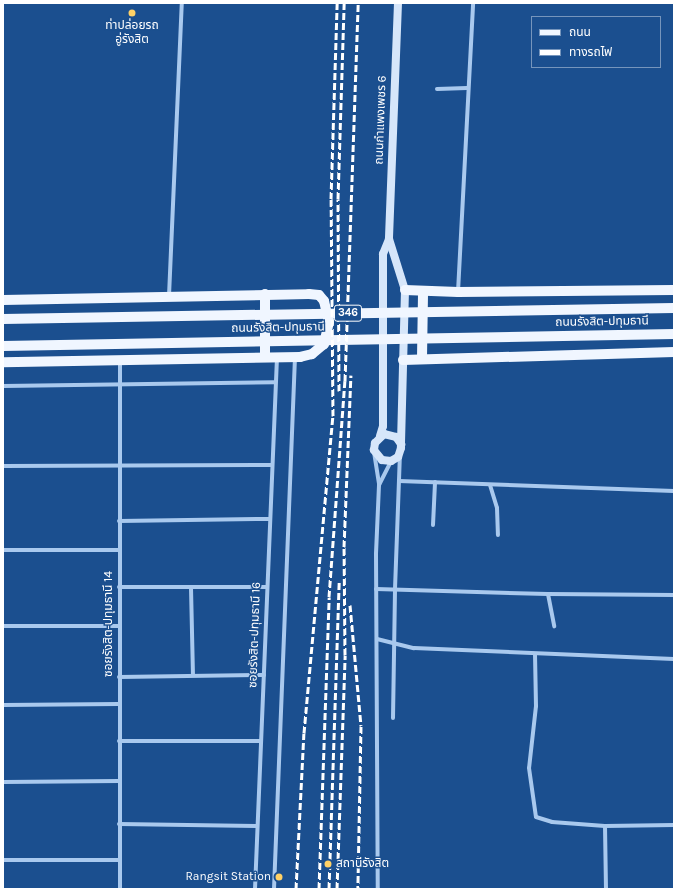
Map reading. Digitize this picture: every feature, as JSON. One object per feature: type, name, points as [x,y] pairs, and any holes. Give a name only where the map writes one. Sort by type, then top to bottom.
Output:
[{"type":"main road","name":"ถนนกำแพงเพชร 6","points":[[398,3],[389,239],[405,290],[401,444]]},
{"type":"main road","name":"ถนนกำแพงเพชร 6","points":[[380,436],[384,426],[383,254],[389,239]]},
{"type":"main road","points":[[405,290],[423,292],[458,292],[674,290]]},
{"type":"main road","points":[[422,358],[423,292]]},
{"type":"main road","points":[[264,356],[265,294]]},
{"type":"main road","points":[[3,300],[309,294],[318,295],[324,301],[329,322],[324,344],[312,354],[295,356],[3,362]]},
{"type":"main road","name":"ถนนรังสิต-ปทุมธานี","points":[[3,319],[674,308]]},
{"type":"main road","name":"ถนนรังสิต-ปทุมธานี","points":[[3,346],[674,334]]},
{"type":"main road","points":[[403,360],[422,358],[674,352]]},
{"type":"main road","points":[[392,435],[401,444],[401,453],[391,461],[382,460],[374,450],[375,442],[380,436],[392,435]]},
{"type":"street","points":[[170,296],[182,3]]},
{"type":"street","points":[[458,292],[467,88],[473,3]]},
{"type":"street","points":[[437,88],[467,88]]},
{"type":"street","name":"ซอยรังสิต-ปทุมธานี 16","points":[[255,889],[271,464],[277,356]]},
{"type":"street","points":[[274,889],[295,356]]},
{"type":"street","name":"ซอยรังสิต-ปทุมธานี 14","points":[[120,359],[120,550],[118,626],[120,889]]},
{"type":"street","points":[[3,386],[275,382]]},
{"type":"street","points":[[374,450],[379,485],[376,588],[378,889]]},
{"type":"street","points":[[393,718],[395,589],[401,453]]},
{"type":"street","points":[[379,485],[391,461]]},
{"type":"street","points":[[3,466],[271,464]]},
{"type":"street","points":[[399,481],[674,491]]},
{"type":"street","points":[[433,525],[435,482]]},
{"type":"street","points":[[490,485],[497,508],[498,535]]},
{"type":"street","points":[[119,521],[269,519]]},
{"type":"street","points":[[3,550],[120,550]]},
{"type":"street","points":[[119,587],[266,587]]},
{"type":"street","points":[[191,588],[193,675]]},
{"type":"street","points":[[376,588],[548,594],[674,595]]},
{"type":"street","points":[[548,594],[554,626]]},
{"type":"street","points":[[3,626],[118,626]]},
{"type":"street","points":[[377,639],[414,648],[674,659]]},
{"type":"street","points":[[535,654],[536,706],[529,768],[536,818],[552,822],[605,826],[674,825]]},
{"type":"street","points":[[119,677],[193,675],[264,676]]},
{"type":"street","points":[[3,705],[119,704]]},
{"type":"street","points":[[120,741],[261,741]]},
{"type":"street","points":[[3,782],[119,781]]},
{"type":"street","points":[[119,824],[257,826]]},
{"type":"street","points":[[605,826],[606,889]]},
{"type":"street","points":[[3,860],[119,860]]},
{"type":"railway","points":[[296,889],[304,733],[333,416],[331,199],[337,3]]},
{"type":"railway","points":[[339,391],[338,199],[344,3]]},
{"type":"railway","points":[[319,889],[329,597],[345,381],[358,3]]},
{"type":"railway","points":[[337,889],[345,655],[344,547],[351,375]]},
{"type":"railway","points":[[329,889],[339,581]]},
{"type":"railway","points":[[350,605],[361,726],[358,889]]},
{"type":"place","name":"ท่าปล่อยรถ อู่รังสิต","points":[[132,13]]},
{"type":"place","name":"สถานีรังสิต","points":[[328,864]]},
{"type":"place","name":"Rangsit Station","points":[[279,877]]}]
